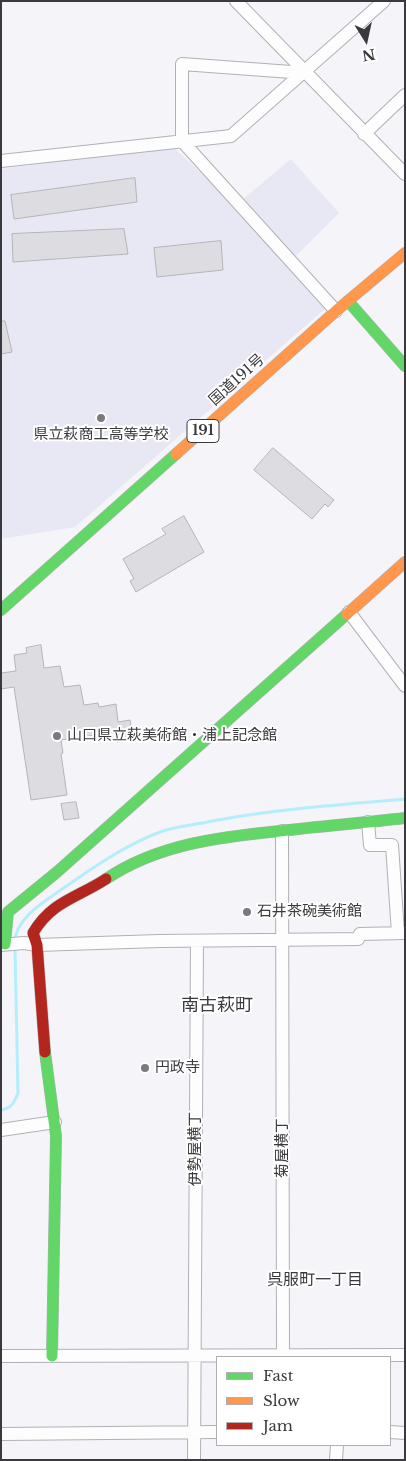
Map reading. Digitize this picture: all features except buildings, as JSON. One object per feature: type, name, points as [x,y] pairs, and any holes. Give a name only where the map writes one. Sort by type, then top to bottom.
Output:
[{"type":"main road","name":"国道191号","points":[[1,610],[348,301],[405,253]]},
{"type":"main road","points":[[348,301],[405,366]]},
{"type":"main road","points":[[10,944],[8,912],[57,872],[405,562]]},
{"type":"main road","points":[[52,1356],[56,1136],[45,1050],[37,946],[33,933],[40,920],[52,908],[131,864],[183,845],[282,830],[405,818]]},
{"type":"street","points":[[236,1],[304,73],[405,174]]},
{"type":"street","points":[[1,161],[231,136],[384,1]]},
{"type":"street","points":[[304,73],[182,64],[182,141],[336,312]]},
{"type":"street","points":[[364,134],[405,95]]},
{"type":"street","points":[[349,612],[405,686]]},
{"type":"street","points":[[10,944],[37,946],[358,939],[360,934],[401,933],[392,845],[370,845],[368,822]]},
{"type":"street","name":"菊屋横丁","points":[[282,830],[284,1355]]},
{"type":"street","name":"伊勢屋横丁","points":[[194,1460],[197,942]]},
{"type":"street","points":[[1,1130],[54,1122]]},
{"type":"street","points":[[1,1356],[405,1355]]},
{"type":"street","points":[[1,1434],[216,1432]]},
{"type":"street","points":[[391,1432],[405,1432]]},
{"type":"street","points":[[336,1446],[336,1460]]},
{"type":"shaded area","name":"県立萩商工高等学校","points":[[173,147],[236,205],[291,159],[339,213],[288,264],[326,308],[75,527],[1,539],[1,169]]},
{"type":"waterway","points":[[15,942],[19,926],[24,919],[45,901],[108,859],[133,844],[160,832],[260,813],[405,799]]},
{"type":"waterway","points":[[1,1110],[8,1108],[18,1093],[15,948]]},
{"type":"traffic: fast","points":[[348,301],[405,366]]},
{"type":"traffic: fast","points":[[1,610],[176,454]]},
{"type":"traffic: fast","points":[[5,944],[8,912],[57,872],[347,614]]},
{"type":"traffic: fast","points":[[106,879],[126,867],[147,858],[190,844],[257,833],[405,818]]},
{"type":"traffic: fast","points":[[45,1052],[56,1136],[52,1356]]},
{"type":"traffic: slow","points":[[176,454],[336,311],[405,253]]},
{"type":"traffic: slow","points":[[347,614],[405,562]]},
{"type":"traffic: jam","points":[[45,1052],[37,945],[33,933],[40,922],[57,907],[106,879]]},
{"type":"place","name":"県立萩商工高等学校","points":[[101,418]]},
{"type":"place","name":"山口県立萩美術館・浦上記念館","points":[[57,736]]},
{"type":"place","name":"石井茶碗美術館","points":[[247,912]]},
{"type":"place","name":"円政寺","points":[[145,1068]]},
{"type":"district","name":"南古萩町","points":[[217,1006]]},
{"type":"district","name":"呉服町一丁目","points":[[315,1280]]}]
